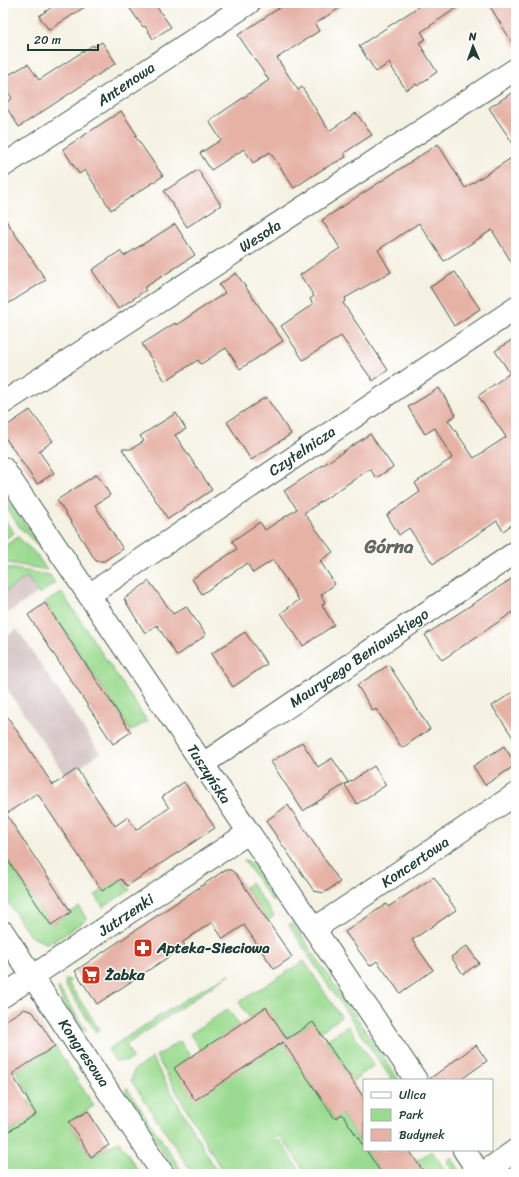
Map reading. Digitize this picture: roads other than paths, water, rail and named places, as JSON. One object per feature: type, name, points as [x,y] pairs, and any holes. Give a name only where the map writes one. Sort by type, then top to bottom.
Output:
[{"type":"street","name":"Antenowa","points":[[3,166],[249,3]]},
{"type":"street","name":"Wesoła","points":[[3,403],[516,69]]},
{"type":"street","name":"Czytelnicza","points":[[89,595],[516,308]]},
{"type":"street","name":"Tuszyńska","points":[[3,468],[415,1079]]},
{"type":"street","name":"Maurycego Beniowskiego","points":[[203,764],[516,552]]},
{"type":"street","name":"Koncertowa","points":[[314,928],[516,794]]},
{"type":"street","name":"Jutrzenki","points":[[3,996],[248,833]]},
{"type":"street","name":"Kongresowa","points":[[3,932],[163,1174]]},
{"type":"street","points":[[465,1151],[481,1174],[516,1150]]},
{"type":"place","name":"Apteka-Sieciowa","points":[[143,948]]},
{"type":"place","name":"Żabka","points":[[91,975]]},
{"type":"district","name":"Górna","points":[[389,546]]}]
